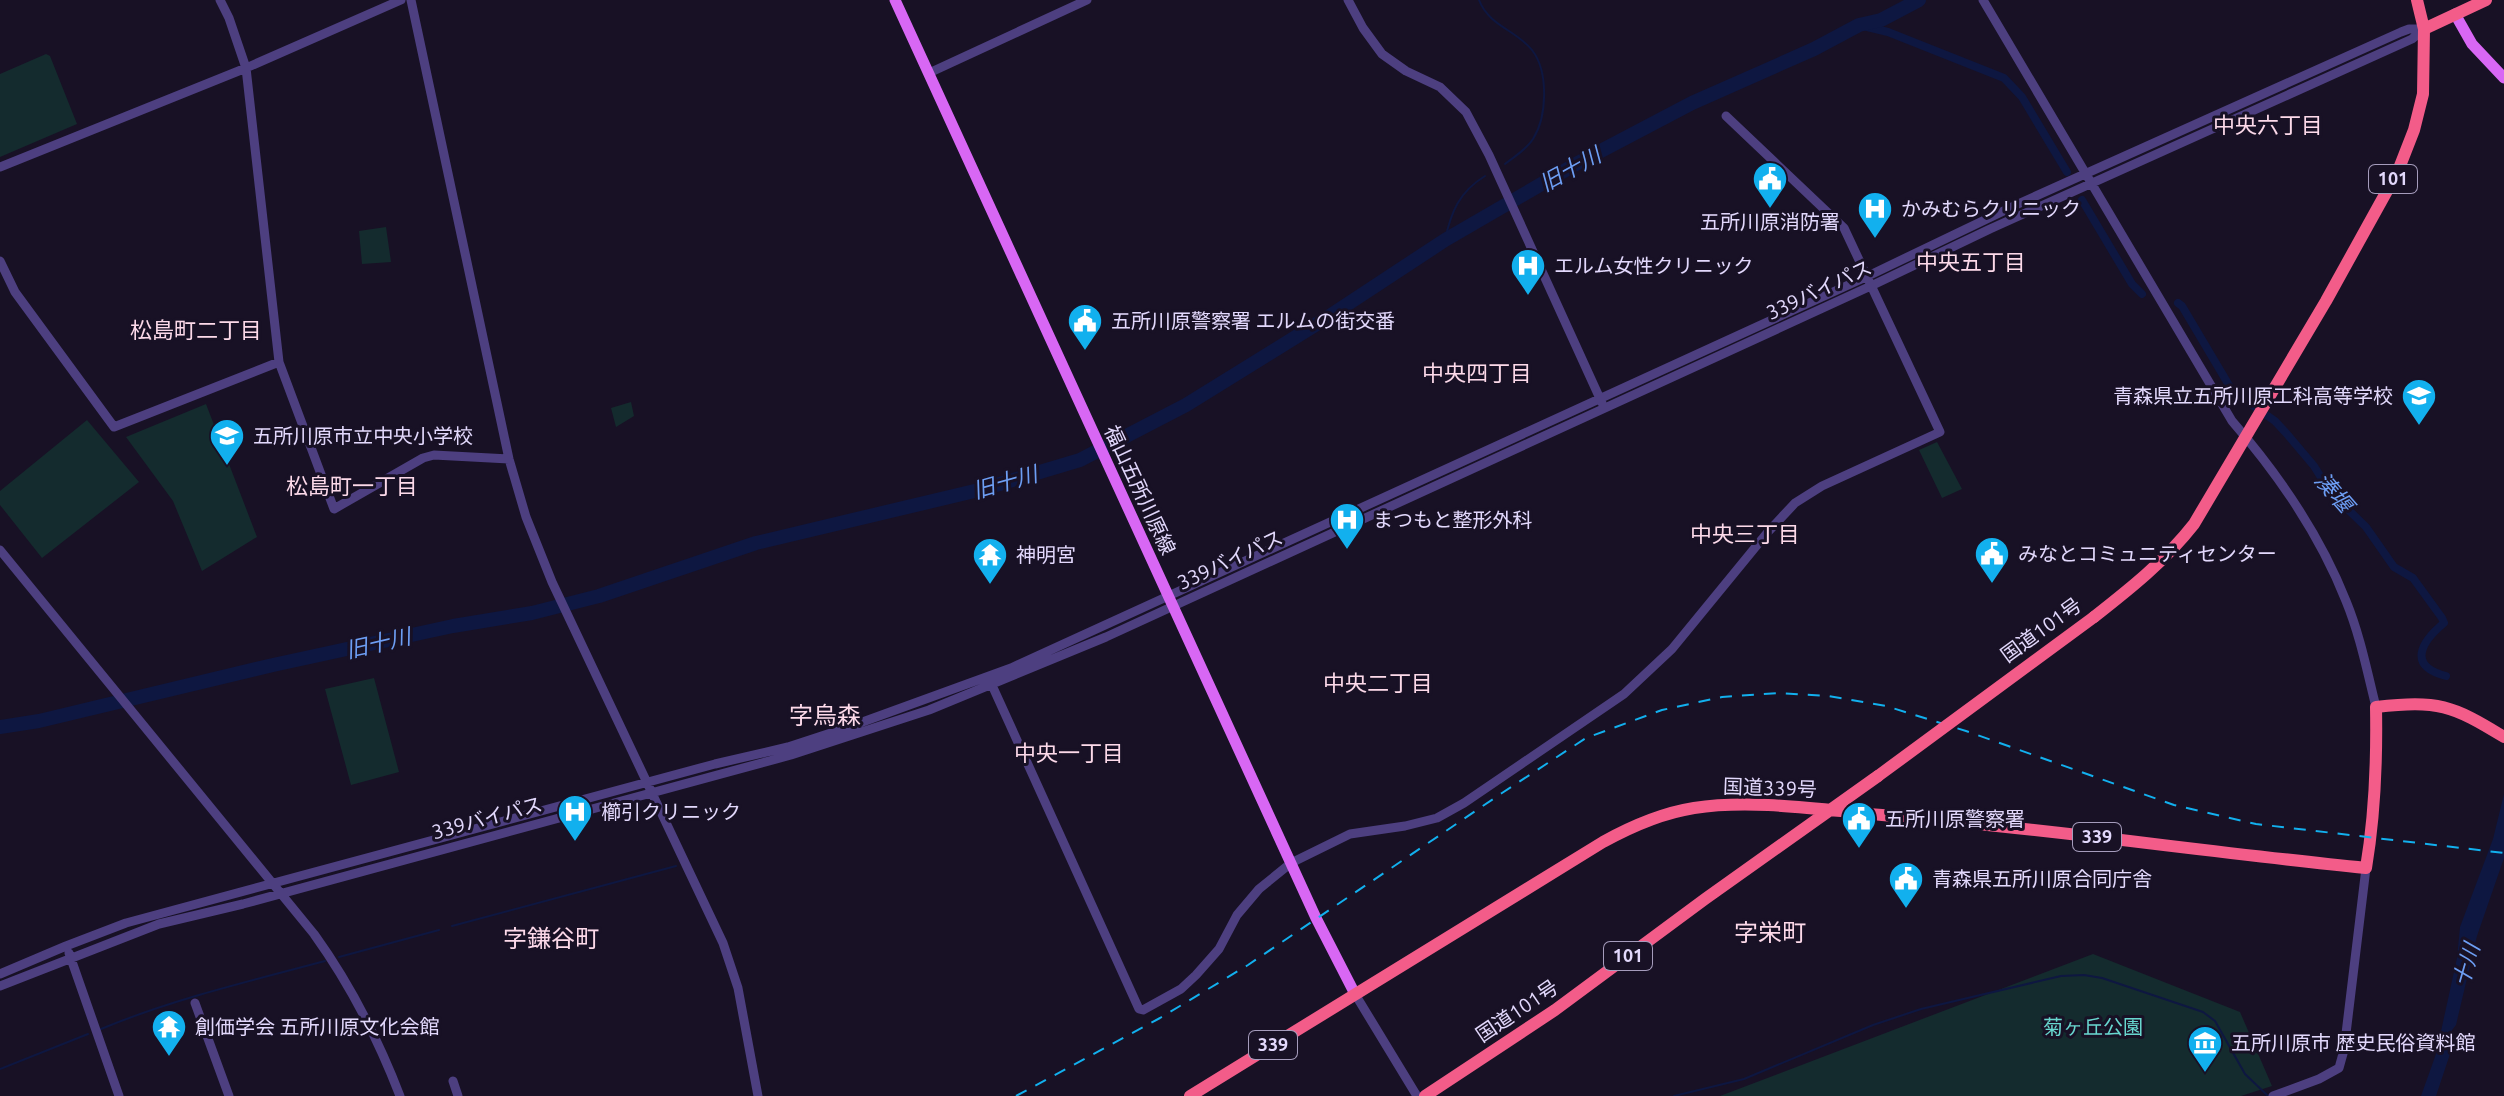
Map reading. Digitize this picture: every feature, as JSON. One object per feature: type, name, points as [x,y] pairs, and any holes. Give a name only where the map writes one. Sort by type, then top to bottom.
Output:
[{"type":"highway","name":"国道101号","points":[[1425,1096],[1555,1010],[1878,776],[2144,579],[2175,548],[2213,496],[2398,171],[2414,130],[2423,94],[2424,29],[2417,0]]},
{"type":"highway","points":[[2424,29],[2486,0]]},
{"type":"highway","points":[[2366,868],[2377,766],[2376,707],[2429,703],[2446,706],[2504,737]]},
{"type":"highway","name":"国道339号","points":[[1190,1096],[1603,842],[1651,819],[1692,808],[1828,810],[1931,819],[2366,868]]},
{"type":"main road","name":"福山五所川原線","points":[[895,0],[1291,863],[1355,994]]},
{"type":"main road","points":[[2455,14],[2472,44],[2504,78]]},
{"type":"street","points":[[220,0],[246,68],[279,362],[334,509],[423,458],[434,455],[509,459]]},
{"type":"street","points":[[0,167],[246,68],[401,0]]},
{"type":"street","points":[[411,0],[509,459],[526,517],[553,584],[723,943],[738,988],[758,1096]]},
{"type":"street","points":[[929,73],[1087,0]]},
{"type":"street","points":[[1348,0],[1382,54],[1406,71],[1440,87],[1466,112],[1489,155],[1604,408]]},
{"type":"street","points":[[1983,0],[2232,421],[2261,455],[2329,563],[2360,642],[2376,707]]},
{"type":"street","points":[[1171,601],[1599,398],[1870,280],[2086,174],[2401,32],[2424,29]]},
{"type":"street","name":"339バイパス","points":[[0,986],[159,924],[281,893],[650,788],[846,738],[990,681],[1034,658],[1171,601],[1604,408],[1870,280],[2092,184],[2412,39],[2424,29]]},
{"type":"street","points":[[990,681],[1139,1009],[1143,1010],[1181,989],[1196,975],[1219,949],[1237,915],[1259,889],[1291,863],[1350,834],[1437,818],[1464,803],[1624,694],[1672,649],[1795,503],[1822,486],[1940,432],[1844,228],[1726,116]]},
{"type":"street","points":[[0,261],[15,292],[114,427],[279,362]]},
{"type":"street","points":[[0,550],[329,954],[371,1029],[400,1096]]},
{"type":"street","points":[[0,974],[126,923],[650,788]]},
{"type":"street","points":[[2276,1095],[2339,1068],[2344,1050],[2366,868]]},
{"type":"street","points":[[66,946],[119,1096]]},
{"type":"street","points":[[1355,994],[1417,1096]]},
{"type":"street","points":[[195,1003],[229,1096]]},
{"type":"street","points":[[453,1081],[458,1096]]},
{"type":"green space","points":[[46,54],[50,56],[77,124],[0,157],[0,74]]},
{"type":"green space","points":[[386,227],[391,262],[362,264],[359,231]]},
{"type":"green space","points":[[631,402],[634,416],[616,427],[611,408]]},
{"type":"green space","points":[[206,404],[257,537],[202,571],[173,501],[126,437]]},
{"type":"green space","points":[[87,420],[139,482],[42,558],[0,505],[0,491]]},
{"type":"green space","points":[[1937,442],[1962,489],[1942,498],[1919,450]]},
{"type":"green space","points":[[374,678],[399,772],[351,785],[325,689]]},
{"type":"green space","name":"菊ヶ丘公園","points":[[2093,954],[2240,1012],[2272,1086],[2241,1096],[1720,1096]]},
{"type":"water","name":"十川","points":[[2504,794],[2504,858],[2477,936],[2456,1025],[2452,1030],[2454,1042],[2436,1096],[2421,1096],[2436,1054],[2457,958],[2460,927],[2493,839]]},
{"type":"waterway","points":[[1479,0],[1489,16],[1532,50],[1543,82],[1543,107],[1538,130],[1527,146],[1505,164]]},
{"type":"waterway","name":"旧十川","points":[[0,727],[39,721],[453,626],[532,613],[599,596],[756,543],[983,489],[1080,460],[1186,405],[1445,240],[1576,164],[1692,103],[1814,49],[1859,25],[1881,20],[1919,0]]},
{"type":"waterway","name":"湊堰","points":[[1859,25],[1888,32],[2004,78],[2022,97],[2067,172]]},
{"type":"waterway","points":[[1445,240],[1450,220],[1462,196],[1485,176]]},
{"type":"waterway","name":"湊堰","points":[[2082,200],[2132,284],[2142,294]]},
{"type":"waterway","name":"湊堰","points":[[2178,303],[2233,392],[2275,421],[2314,466],[2330,492],[2366,527],[2394,567],[2413,578],[2442,618],[2444,623],[2424,645],[2422,660],[2434,672],[2446,676]]},
{"type":"waterway","points":[[452,926],[676,866]]},
{"type":"waterway","points":[[339,957],[439,930]]},
{"type":"waterway","points":[[101,1029],[184,1000],[325,961]]},
{"type":"waterway","points":[[1674,1096],[1744,1079],[1873,1025],[1921,1009],[2061,976],[2084,975],[2102,978],[2203,1012],[2215,1021],[2245,1074],[2268,1096]]},
{"type":"waterway","points":[[0,1069],[88,1034]]},
{"type":"railway","points":[[1016,1096],[1160,1018],[1248,965],[1586,738],[1662,710],[1722,697],[1778,693],[1828,696],[1886,706],[2174,805],[2256,824],[2504,853]]},
{"type":"place","name":"五所川原消防署","points":[[1770,210]]},
{"type":"place","name":"かみむらクリニック","points":[[1875,240]]},
{"type":"place","name":"エルム女性クリニック","points":[[1528,297]]},
{"type":"place","name":"五所川原警察署 エルムの街交番","points":[[1085,352]]},
{"type":"place","name":"青森県立五所川原工科高等学校","points":[[2419,427]]},
{"type":"place","name":"五所川原市立中央小学校","points":[[227,467]]},
{"type":"place","name":"まつもと整形外科","points":[[1347,551]]},
{"type":"place","name":"みなとコミュニティセンター","points":[[1992,585]]},
{"type":"place","name":"神明宮","points":[[990,586]]},
{"type":"place","name":"櫛引クリニック","points":[[575,843]]},
{"type":"place","name":"五所川原警察署","points":[[1859,850]]},
{"type":"place","name":"青森県五所川原合同庁舎","points":[[1906,910]]},
{"type":"place","name":"創価学会 五所川原文化会館","points":[[169,1058]]},
{"type":"place","name":"五所川原市 歴史民俗資料館","points":[[2205,1074]]},
{"type":"district","name":"中央六丁目","points":[[2268,125]]},
{"type":"district","name":"中央五丁目","points":[[1971,262]]},
{"type":"district","name":"松島町二丁目","points":[[196,330]]},
{"type":"district","name":"中央四丁目","points":[[1477,373]]},
{"type":"district","name":"松島町一丁目","points":[[352,486]]},
{"type":"district","name":"中央三丁目","points":[[1745,534]]},
{"type":"district","name":"中央二丁目","points":[[1378,683]]},
{"type":"district","name":"字烏森","points":[[825,716]]},
{"type":"district","name":"中央一丁目","points":[[1069,753]]},
{"type":"district","name":"字栄町","points":[[1770,933]]},
{"type":"district","name":"字鎌谷町","points":[[551,939]]}]
